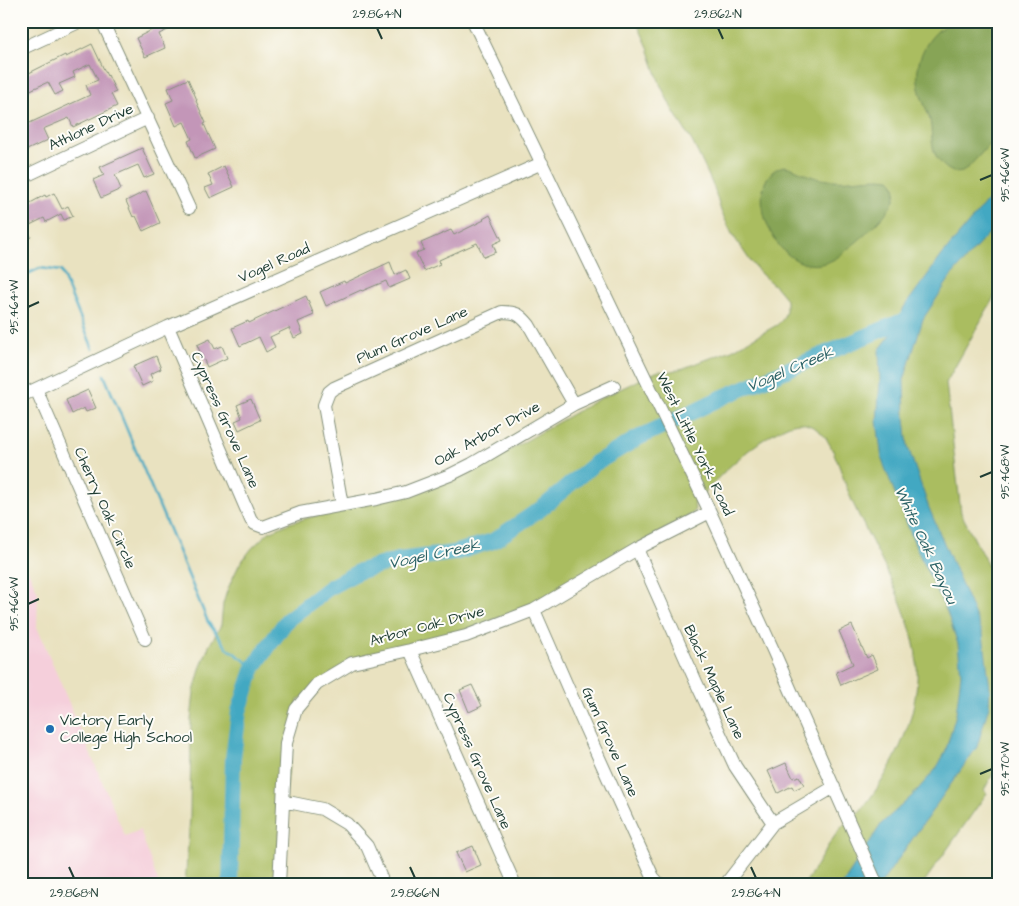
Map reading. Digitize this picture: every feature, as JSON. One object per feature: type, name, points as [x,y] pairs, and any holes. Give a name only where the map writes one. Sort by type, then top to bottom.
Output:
[{"type":"street","points":[[21,48],[81,21]]},
{"type":"street","points":[[102,21],[189,208]]},
{"type":"street","name":"West Little York Road","points":[[474,21],[710,512],[877,885]]},
{"type":"street","name":"Athlone Drive","points":[[21,178],[148,118]]},
{"type":"street","name":"Vogel Road","points":[[21,396],[168,328],[542,162]]},
{"type":"street","name":"Plum Grove Lane","points":[[342,505],[324,405],[329,392],[334,388],[502,312],[514,312],[529,325],[574,404]]},
{"type":"street","name":"Cypress Grove Lane","points":[[168,328],[251,520],[255,524]]},
{"type":"street","name":"Oak Arbor Drive","points":[[255,524],[262,527],[300,513],[406,492],[472,464],[574,404],[614,386]]},
{"type":"street","name":"Cherry Oak Circle","points":[[36,389],[145,639]]},
{"type":"street","name":"Arbor Oak Drive","points":[[278,885],[286,743],[296,710],[317,684],[352,663],[466,636],[534,610],[637,549],[710,512]]},
{"type":"street","name":"Black Maple Lane","points":[[637,549],[735,766],[773,823]]},
{"type":"street","name":"Gum Grove Lane","points":[[534,610],[653,877],[660,885]]},
{"type":"street","name":"Cypress Grove Lane","points":[[410,650],[516,885]]},
{"type":"street","points":[[725,885],[773,823],[834,787]]},
{"type":"street","points":[[283,801],[322,809],[347,824],[367,846],[384,885]]},
{"type":"shaded area","name":"Victory Early College High School","points":[[21,556],[38,592],[37,627],[125,836],[140,830],[159,885],[21,885]]},
{"type":"green space","points":[[636,21],[998,21],[998,290],[946,383],[961,513],[998,585],[998,765],[984,790],[987,793],[922,885],[804,885],[839,830],[870,799],[894,759],[911,717],[917,686],[917,669],[916,652],[907,618],[885,567],[852,501],[830,445],[824,435],[818,430],[811,426],[796,423],[772,434],[740,458],[694,504],[695,509],[692,514],[536,602],[471,629],[363,656],[298,700],[273,885],[185,885],[190,817],[191,720],[194,692],[209,646],[221,625],[223,604],[230,584],[239,565],[252,548],[269,532],[290,523],[470,471],[597,400],[656,372],[667,372],[684,368],[732,350],[777,325],[783,319],[786,311],[786,299],[751,262],[732,234],[721,211],[707,172],[660,84],[647,45]]},
{"type":"green space","points":[[952,21],[998,21],[997,132],[966,170],[957,173],[945,167],[934,151],[930,120],[920,92],[918,78],[920,58],[924,49],[935,33]]},
{"type":"green space","points":[[784,166],[812,177],[826,180],[890,179],[896,188],[894,198],[888,210],[879,221],[838,257],[816,264],[797,260],[781,248],[770,230],[763,210],[763,191],[770,175]]},
{"type":"water","name":"White Oak Bayou","points":[[998,188],[998,223],[952,275],[923,319],[904,380],[908,447],[929,508],[983,634],[990,688],[989,706],[977,747],[880,885],[842,885],[882,823],[912,796],[936,769],[945,753],[956,714],[961,674],[958,644],[947,612],[918,552],[882,460],[877,421],[880,381],[879,350],[894,331],[904,307],[943,254]]},
{"type":"building","points":[[148,21],[167,21],[170,29],[159,34],[165,48],[145,57],[136,38],[152,30]]},
{"type":"building","points":[[92,44],[116,92],[111,94],[117,106],[73,127],[69,118],[43,129],[48,140],[27,150],[21,138],[21,127],[90,95],[86,85],[98,80],[90,64],[73,72],[75,77],[59,84],[63,91],[55,95],[48,82],[26,92],[21,82],[21,77]]},
{"type":"building","points":[[188,79],[215,149],[195,158],[188,141],[192,139],[184,122],[176,126],[166,103],[173,100],[168,88]]},
{"type":"building","points":[[142,148],[154,174],[144,178],[138,165],[115,175],[121,189],[101,198],[93,180],[104,175],[100,167]]},
{"type":"building","points":[[224,166],[234,187],[210,198],[205,188],[213,185],[208,174]]},
{"type":"building","points":[[146,191],[160,223],[143,231],[136,216],[133,217],[126,201]]},
{"type":"building","points":[[54,193],[62,209],[68,206],[73,216],[64,220],[61,214],[46,222],[44,218],[26,227],[31,237],[21,242],[21,208],[45,195],[46,197]]},
{"type":"building","points":[[490,215],[502,240],[493,244],[496,252],[484,257],[477,243],[439,260],[440,264],[424,271],[416,253],[424,250],[421,243],[451,230],[454,235]]},
{"type":"building","points":[[390,262],[395,275],[406,270],[410,279],[389,288],[386,281],[326,306],[320,292],[344,281],[345,283]]},
{"type":"building","points":[[306,296],[314,315],[298,322],[303,334],[294,338],[289,328],[270,337],[275,347],[266,352],[259,337],[240,346],[232,328],[248,321],[249,323]]},
{"type":"building","points":[[210,339],[215,349],[222,346],[227,358],[207,367],[197,345]]},
{"type":"building","points":[[156,356],[161,369],[150,374],[153,381],[142,386],[133,366]]},
{"type":"building","points":[[88,390],[96,408],[86,412],[84,408],[72,414],[66,400]]},
{"type":"building","points":[[251,399],[260,420],[239,430],[235,421],[242,418],[237,405]]},
{"type":"building","points":[[852,625],[867,658],[872,655],[878,669],[841,685],[836,672],[853,664],[839,631]]},
{"type":"building","points":[[472,685],[482,706],[469,712],[460,690]]},
{"type":"building","points":[[786,763],[793,778],[799,776],[804,785],[794,790],[792,786],[778,793],[768,771]]},
{"type":"building","points":[[473,846],[481,865],[465,872],[456,853]]},
{"type":"waterway","points":[[21,277],[40,268],[61,271],[93,349]]},
{"type":"waterway","name":"Vogel Creek","points":[[230,885],[233,758],[239,711],[254,667],[287,620],[330,587],[360,571],[398,560],[454,553],[493,541],[542,508],[594,464],[638,438],[723,397],[907,319]]},
{"type":"waterway","points":[[104,375],[208,622],[227,648],[254,667]]},
{"type":"place","name":"Victory Early College High School","points":[[50,729]]}]
